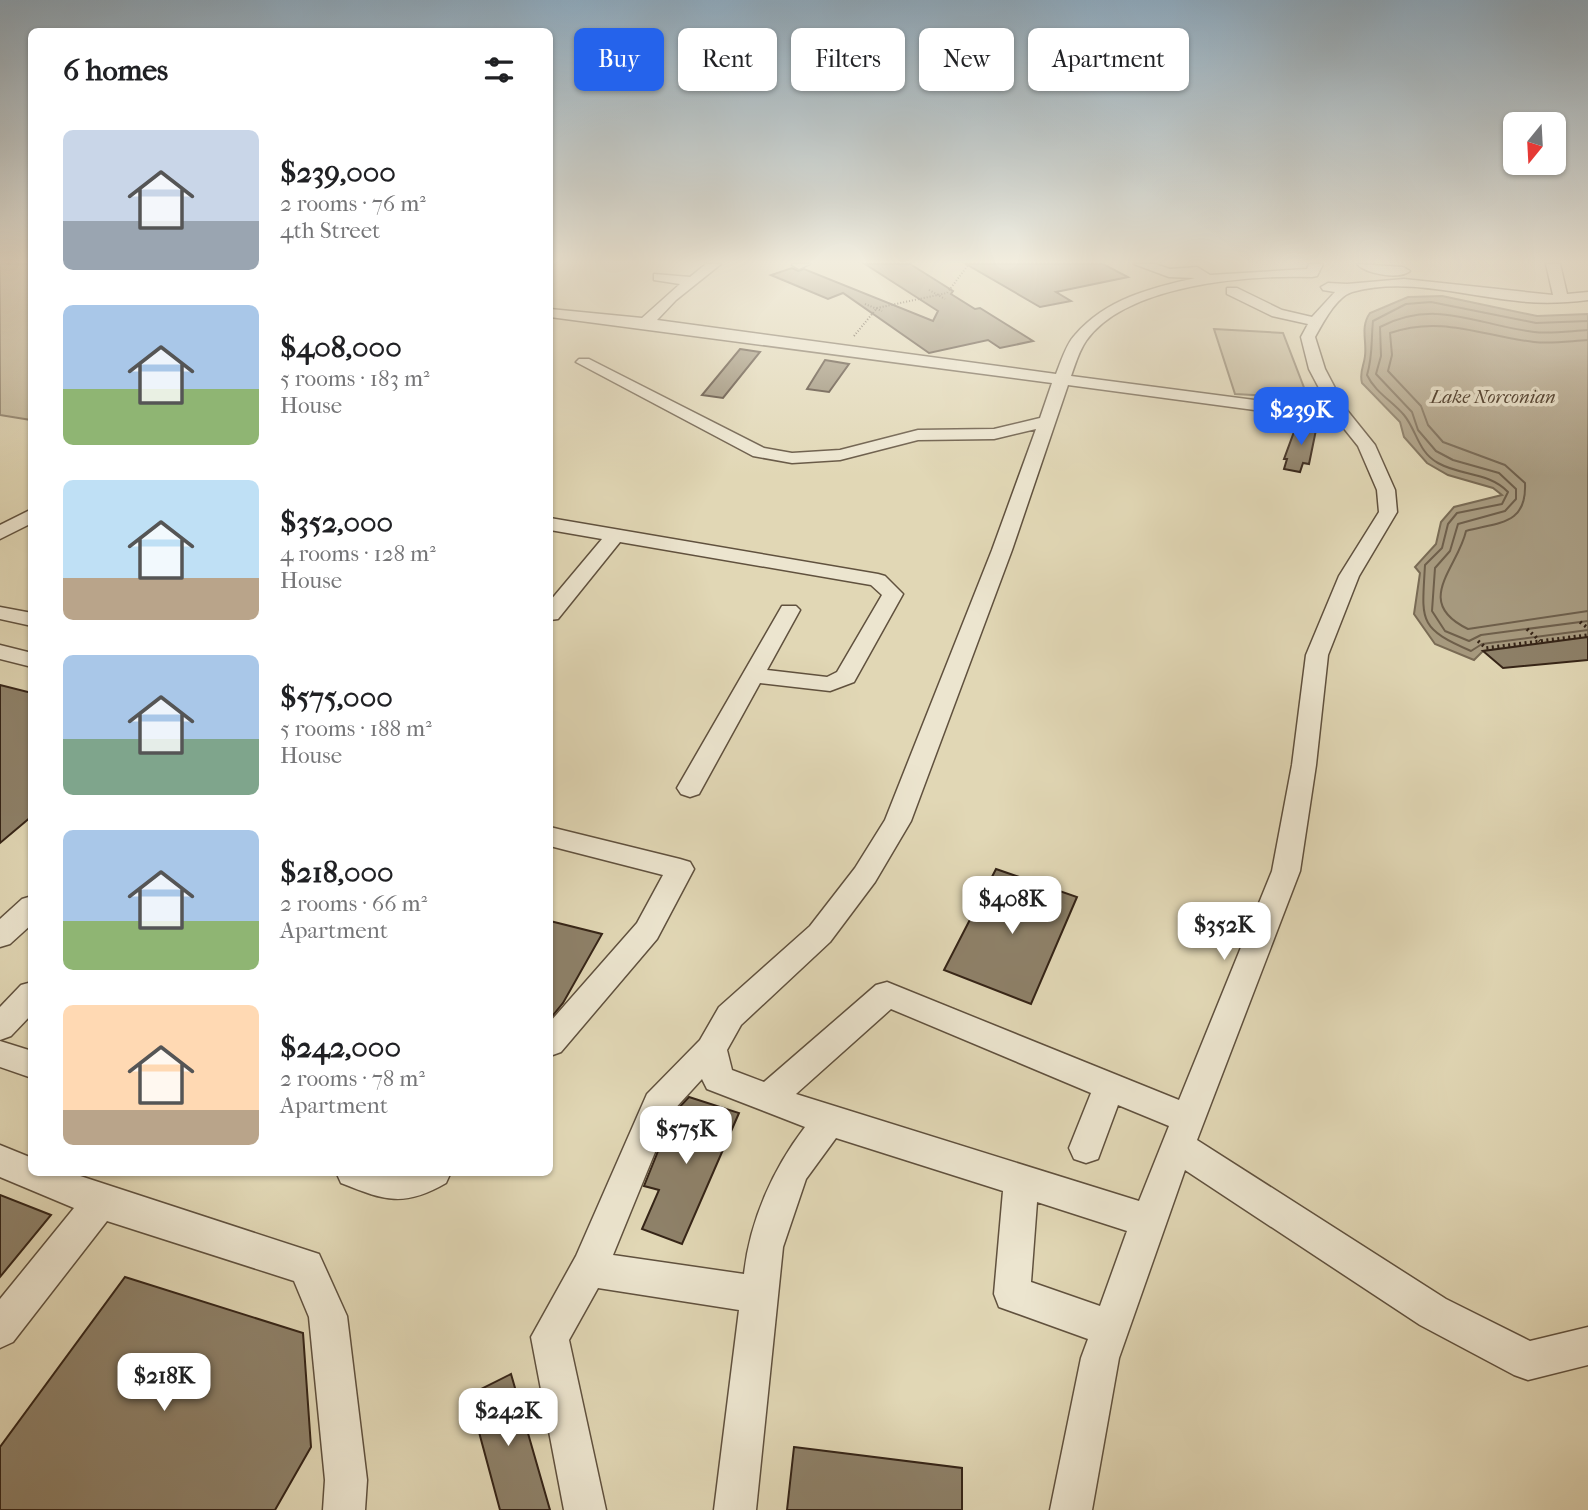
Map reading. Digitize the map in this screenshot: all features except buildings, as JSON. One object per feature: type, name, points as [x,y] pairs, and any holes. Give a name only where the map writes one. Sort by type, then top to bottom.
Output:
[{"type":"street","points":[[734,334],[1262,406],[1339,411]]},
{"type":"street","points":[[585,1510],[550,1337],[589,1269],[659,1104],[711,1049],[730,1016],[820,934],[865,876],[898,821],[1049,421],[1062,379],[1083,334]]},
{"type":"street","points":[[1071,1510],[1100,1358],[1148,1221],[1286,871],[1304,765],[1317,655],[1349,576],[1388,512],[1386,490],[1366,445],[1339,411],[1317,369],[1309,334]]},
{"type":"street","points":[[584,362],[760,452],[792,458],[840,455],[918,435],[994,434],[1049,421]]},
{"type":"street","points":[[0,533],[28,517]]},
{"type":"street","points":[[553,525],[878,580],[893,594],[846,677],[830,684],[752,675]]},
{"type":"street","points":[[553,606],[615,536]]},
{"type":"street","points":[[690,788],[789,610]]},
{"type":"street","points":[[0,613],[28,619]]},
{"type":"street","points":[[0,652],[28,659]]},
{"type":"street","points":[[553,838],[680,869],[647,931],[553,1040]]},
{"type":"street","points":[[0,936],[28,911]]},
{"type":"street","points":[[768,1098],[887,994],[1109,1087],[1182,1133],[1433,1312],[1528,1361],[1588,1346]]},
{"type":"street","points":[[0,1027],[28,997]]},
{"type":"street","points":[[711,1049],[718,1079],[829,1121],[1148,1221]]},
{"type":"street","points":[[0,1054],[28,1064]]},
{"type":"street","points":[[1086,1147],[1109,1087]]},
{"type":"street","points":[[735,1510],[765,1247],[792,1171],[829,1121]]},
{"type":"street","points":[[0,1161],[28,1172]]},
{"type":"street","points":[[37,1176],[100,1202],[306,1266],[328,1316],[346,1480],[344,1510]]},
{"type":"street","points":[[364,1176],[392,1186],[414,1185],[428,1176]]},
{"type":"street","points":[[1021,1182],[1012,1294],[1111,1329]]},
{"type":"street","points":[[0,1329],[100,1202]]},
{"type":"street","points":[[589,1269],[760,1295]]},
{"type":"path","points":[[845,349],[856,334]]},
{"type":"path","points":[[1580,622],[1588,628]]},
{"type":"path","points":[[1527,629],[1540,641]]},
{"type":"path","points":[[1478,641],[1486,648],[1588,635]]},
{"type":"shaded area","points":[[0,334],[28,334],[28,420],[0,415]]},
{"type":"shaded area","points":[[1216,334],[1284,334],[1308,398],[1235,394]]},
{"type":"water","name":"Lake Norconian","points":[[1365,334],[1588,334],[1588,637],[1483,651],[1474,660],[1435,644],[1414,614],[1420,573],[1415,567],[1436,544],[1441,522],[1454,507],[1502,495],[1493,488],[1448,475],[1427,463],[1404,437],[1400,422],[1362,383]]}]
